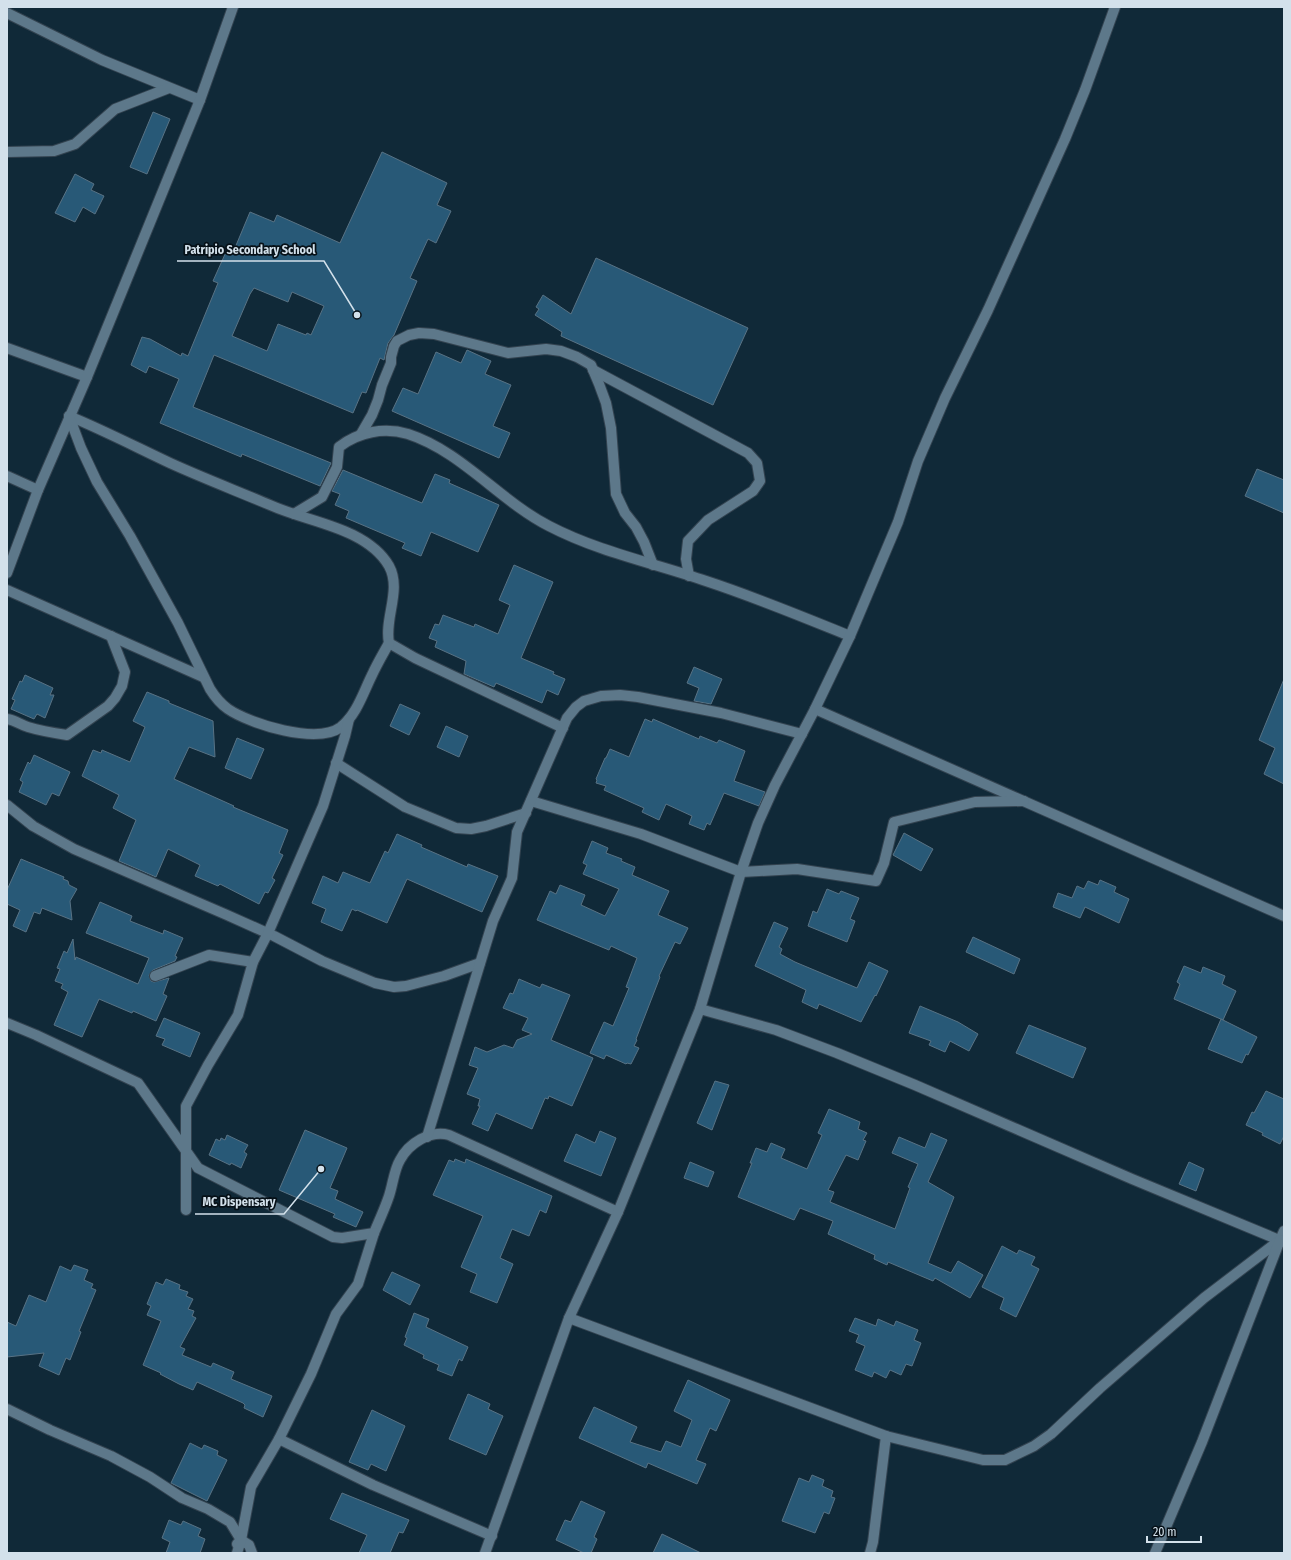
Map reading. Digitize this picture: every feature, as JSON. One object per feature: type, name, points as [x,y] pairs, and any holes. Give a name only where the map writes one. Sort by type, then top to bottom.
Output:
[{"type":"street","points":[[7,573],[38,490],[87,377],[200,100],[233,7]]},
{"type":"street","points":[[484,1553],[492,1536],[570,1318],[618,1212],[700,1009],[741,872],[758,823],[775,785],[815,709],[850,636],[898,522],[921,454],[945,398],[988,310],[1064,139],[1085,90],[1115,7]]},
{"type":"street","points":[[7,13],[102,60],[200,100]]},
{"type":"street","points":[[7,152],[54,151],[75,144],[115,109],[169,88]]},
{"type":"street","points":[[360,434],[372,415],[378,400],[391,363],[394,346],[397,341],[409,335],[419,333],[434,334],[508,353],[538,349],[554,350],[567,353],[583,360],[591,365],[606,403],[610,418],[613,439],[614,479],[618,500],[644,542],[653,565]]},
{"type":"street","points":[[7,348],[87,377]]},
{"type":"street","points":[[593,370],[748,454],[758,463],[760,481],[753,491],[708,520],[688,541],[686,559],[689,576]]},
{"type":"street","points":[[69,416],[172,463],[294,514],[353,535],[376,550],[383,557],[392,573],[394,583],[388,632],[389,643],[361,699],[349,719],[338,729],[322,734],[298,733],[279,730],[246,719],[227,709],[213,694],[203,677],[178,623],[130,536],[97,482],[81,448],[69,416]]},
{"type":"street","points":[[294,514],[322,497],[337,467],[339,447],[360,434],[382,431],[397,432],[418,438],[447,454],[485,481],[521,510],[551,527],[611,552],[736,591],[850,636]]},
{"type":"street","points":[[7,476],[38,490]]},
{"type":"street","points":[[7,590],[203,677]]},
{"type":"street","points":[[7,719],[41,731],[67,734],[108,706],[118,694],[125,675],[111,636]]},
{"type":"street","points":[[389,643],[415,658],[563,728]]},
{"type":"street","points":[[426,1137],[493,921],[512,878],[517,832],[567,718],[572,712],[584,701],[601,696],[620,695],[721,713],[802,734]]},
{"type":"street","points":[[815,709],[1284,916]]},
{"type":"street","points":[[186,1210],[186,1106],[238,1014],[253,962],[268,933],[315,824],[345,736],[349,719]]},
{"type":"street","points":[[336,763],[405,807],[456,828],[472,829],[526,813]]},
{"type":"street","points":[[531,801],[641,834],[741,872],[797,869],[876,881],[884,863],[894,822],[975,802],[1024,801]]},
{"type":"street","points":[[7,806],[33,826],[74,849],[268,933],[322,961],[385,986],[394,987],[416,983],[444,976],[480,963]]},
{"type":"street","points":[[156,976],[209,955],[253,962]]},
{"type":"street","points":[[700,1009],[776,1030],[837,1053],[915,1085],[1132,1179],[1283,1238]]},
{"type":"street","points":[[7,1023],[138,1083],[198,1168],[325,1235],[342,1238],[374,1233]]},
{"type":"street","points":[[237,1553],[241,1540],[250,1487],[279,1439],[310,1374],[336,1314],[358,1284],[374,1233],[389,1197],[399,1161],[412,1145],[426,1137],[439,1133],[449,1136],[618,1212]]},
{"type":"street","points":[[570,1318],[886,1436],[987,1461],[1005,1460],[1025,1451],[1051,1434],[1100,1388],[1204,1298],[1283,1238]]},
{"type":"street","points":[[1155,1553],[1202,1442],[1283,1238]]},
{"type":"street","points":[[7,1409],[50,1430],[111,1456],[150,1477],[182,1498],[230,1522],[241,1540],[248,1544],[252,1553]]},
{"type":"street","points":[[870,1553],[873,1542],[886,1436]]},
{"type":"street","points":[[279,1439],[373,1485],[492,1536]]},
{"type":"street","points":[[230,1553],[241,1540]]},
{"type":"building","points":[[153,112],[170,119],[147,174],[130,167]]},
{"type":"building","points":[[382,152],[447,183],[437,205],[451,211],[436,243],[428,239],[410,278],[417,281],[394,335],[388,343],[384,360],[380,358],[366,393],[362,392],[353,413],[214,355],[193,407],[331,463],[320,486],[242,454],[241,457],[160,423],[179,379],[149,366],[146,373],[131,365],[142,337],[150,339],[181,356],[182,353],[188,356],[218,283],[213,281],[226,252],[232,255],[250,212],[274,222],[277,215],[340,243]],"holes":[[[254,288],[288,302],[292,292],[324,306],[311,335],[307,333],[306,335],[278,324],[267,351],[232,336]]]},
{"type":"building","points":[[75,174],[94,184],[91,190],[104,196],[95,214],[83,207],[75,222],[55,213]]},
{"type":"building","points":[[596,258],[748,328],[713,405],[561,336],[562,332],[535,315],[539,309],[536,307],[543,295],[571,314]]},
{"type":"building","points":[[467,350],[491,361],[485,374],[511,385],[493,426],[510,433],[499,458],[392,411],[403,388],[418,394],[436,352],[461,363]]},
{"type":"building","points":[[1257,469],[1284,480],[1284,513],[1245,496]]},
{"type":"building","points":[[343,470],[422,503],[435,474],[450,480],[449,483],[499,505],[478,552],[431,532],[421,556],[402,548],[405,543],[346,518],[349,511],[335,505],[340,494],[332,491]]},
{"type":"building","points":[[514,565],[553,582],[521,658],[554,672],[553,674],[565,679],[558,695],[547,690],[542,703],[496,683],[494,687],[464,674],[466,661],[435,647],[437,641],[429,638],[435,624],[439,625],[443,615],[474,627],[475,624],[498,634],[510,605],[499,600]]},
{"type":"building","points":[[694,667],[722,679],[711,704],[694,701],[699,688],[687,683]]},
{"type":"building","points":[[25,675],[53,688],[50,695],[54,695],[45,718],[37,714],[34,719],[11,709],[15,700],[12,699],[20,681],[22,682]]},
{"type":"building","points":[[1284,679],[1284,784],[1264,774],[1275,748],[1259,740]]},
{"type":"building","points":[[147,692],[169,701],[169,703],[213,721],[215,757],[189,747],[174,779],[234,806],[233,807],[288,830],[279,853],[283,855],[272,878],[275,880],[268,893],[265,892],[259,904],[220,884],[218,886],[195,876],[200,865],[168,849],[156,877],[119,861],[136,820],[113,808],[119,795],[82,776],[93,750],[101,753],[102,750],[130,762],[145,727],[133,721]]},
{"type":"building","points":[[400,704],[420,713],[409,735],[390,726]]},
{"type":"building","points":[[645,719],[652,722],[653,719],[699,739],[700,736],[717,743],[719,740],[745,751],[734,781],[765,792],[759,806],[724,793],[710,825],[707,823],[704,830],[689,824],[692,816],[666,804],[659,820],[642,812],[644,808],[604,790],[606,786],[596,783],[596,779],[610,749],[629,757]]},
{"type":"building","points":[[446,726],[468,736],[459,757],[437,747]]},
{"type":"building","points":[[237,738],[264,749],[251,779],[225,768]]},
{"type":"building","points":[[34,755],[70,772],[59,796],[52,793],[46,805],[19,792],[23,782],[20,780],[28,762],[30,764]]},
{"type":"building","points":[[904,833],[933,849],[921,871],[893,855]]},
{"type":"building","points":[[397,834],[422,845],[421,847],[467,867],[468,864],[498,876],[482,912],[407,879],[387,923],[352,909],[342,931],[321,922],[326,909],[312,903],[323,876],[338,883],[343,872],[370,883],[385,851],[388,853]]},
{"type":"building","points":[[592,841],[608,848],[606,853],[622,859],[621,861],[635,867],[632,875],[669,891],[658,915],[688,928],[680,944],[675,942],[659,976],[660,977],[636,1039],[637,1040],[634,1046],[639,1048],[631,1064],[626,1064],[606,1055],[604,1059],[590,1053],[604,1022],[613,1026],[629,988],[626,987],[637,958],[611,946],[609,950],[537,920],[550,891],[556,894],[560,885],[585,895],[581,905],[605,916],[619,889],[583,874],[587,865],[583,863]]},
{"type":"building","points":[[21,859],[64,877],[63,879],[68,881],[69,885],[77,889],[70,901],[72,920],[42,908],[40,914],[34,912],[26,932],[13,926],[20,910],[7,904],[7,890]]},
{"type":"building","points":[[1100,880],[1116,887],[1114,892],[1129,899],[1119,923],[1085,907],[1080,918],[1053,907],[1058,893],[1072,898],[1077,886],[1084,889],[1088,881],[1098,885]]},
{"type":"building","points":[[827,889],[839,894],[841,891],[859,898],[850,919],[855,921],[847,942],[808,926],[813,911],[817,913]]},
{"type":"building","points":[[100,902],[132,916],[130,921],[163,934],[164,930],[183,938],[175,956],[177,957],[175,961],[153,970],[149,975],[151,981],[154,982],[169,978],[163,994],[167,996],[156,1021],[99,999],[82,1037],[54,1025],[68,992],[61,988],[63,984],[55,981],[60,969],[57,968],[64,951],[67,953],[73,939],[75,960],[76,957],[138,984],[149,958],[86,933]]},
{"type":"building","points":[[774,922],[788,928],[779,947],[782,949],[780,954],[795,962],[857,988],[869,962],[888,971],[861,1022],[819,1004],[817,1009],[802,1002],[806,990],[755,966]]},
{"type":"building","points":[[973,937],[1020,959],[1014,974],[966,952]]},
{"type":"building","points":[[1184,966],[1201,973],[1203,967],[1225,976],[1222,984],[1236,991],[1223,1020],[1174,999],[1180,984],[1177,982]]},
{"type":"building","points":[[519,979],[540,988],[542,984],[570,995],[551,1040],[593,1058],[572,1106],[549,1096],[548,1099],[545,1098],[532,1129],[496,1113],[488,1131],[472,1124],[480,1106],[478,1106],[480,1099],[467,1094],[478,1068],[469,1065],[475,1047],[487,1052],[504,1045],[513,1048],[517,1040],[532,1034],[522,1030],[528,1018],[503,1008],[510,993],[513,994]]},
{"type":"building","points":[[920,1006],[958,1022],[978,1034],[969,1051],[950,1041],[945,1052],[929,1045],[931,1041],[909,1033]]},
{"type":"building","points":[[164,1018],[200,1033],[190,1057],[162,1045],[165,1039],[156,1036]]},
{"type":"building","points":[[1221,1019],[1257,1037],[1242,1063],[1208,1049]]},
{"type":"building","points":[[1029,1025],[1086,1048],[1073,1078],[1016,1053]]},
{"type":"building","points":[[715,1081],[729,1085],[712,1130],[697,1123]]},
{"type":"building","points":[[1266,1091],[1284,1099],[1284,1136],[1280,1144],[1262,1135],[1263,1133],[1246,1125],[1252,1112],[1254,1113]]},
{"type":"building","points":[[829,1109],[860,1122],[858,1129],[867,1133],[863,1140],[866,1141],[858,1160],[846,1155],[828,1190],[834,1192],[830,1202],[895,1229],[910,1188],[908,1187],[918,1164],[892,1153],[899,1137],[925,1148],[931,1133],[947,1140],[928,1182],[954,1197],[928,1263],[951,1273],[958,1261],[983,1275],[970,1298],[935,1278],[933,1281],[888,1262],[887,1265],[874,1259],[875,1255],[828,1234],[833,1221],[800,1208],[794,1220],[738,1197],[752,1163],[750,1163],[756,1148],[767,1152],[771,1143],[785,1149],[781,1158],[807,1169],[822,1135],[818,1133]]},
{"type":"building","points":[[305,1130],[347,1148],[330,1188],[338,1191],[335,1199],[363,1212],[356,1227],[333,1217],[335,1214],[279,1190]]},
{"type":"building","points":[[600,1131],[616,1138],[601,1176],[564,1161],[576,1134],[595,1143]]},
{"type":"building","points":[[227,1135],[248,1145],[244,1152],[247,1154],[241,1168],[231,1163],[230,1165],[209,1155],[216,1139],[220,1141],[221,1138],[225,1140]]},
{"type":"building","points":[[455,1159],[465,1163],[466,1159],[552,1196],[546,1213],[540,1210],[529,1236],[512,1229],[500,1258],[513,1264],[497,1303],[470,1292],[477,1274],[461,1267],[483,1216],[433,1195],[449,1160],[454,1162]]},
{"type":"building","points":[[690,1162],[714,1172],[708,1187],[684,1178]]},
{"type":"building","points":[[1189,1162],[1204,1169],[1196,1191],[1179,1184]]},
{"type":"building","points":[[1002,1246],[1017,1254],[1019,1250],[1035,1257],[1031,1265],[1039,1269],[1016,1317],[1000,1309],[1004,1298],[982,1287]]},
{"type":"building","points":[[74,1265],[88,1270],[84,1280],[93,1284],[91,1288],[96,1290],[79,1331],[81,1332],[70,1360],[66,1358],[59,1375],[39,1366],[44,1353],[7,1357],[7,1322],[16,1326],[29,1295],[46,1302],[60,1266],[71,1271]]},
{"type":"building","points":[[392,1272],[420,1285],[410,1305],[383,1290]]},
{"type":"building","points":[[166,1279],[180,1285],[179,1289],[188,1292],[186,1296],[193,1299],[188,1309],[194,1311],[192,1316],[196,1318],[180,1347],[185,1349],[182,1355],[211,1367],[213,1363],[234,1372],[231,1379],[272,1396],[263,1417],[244,1408],[245,1405],[243,1403],[197,1382],[193,1390],[143,1365],[161,1321],[147,1315],[151,1306],[147,1304],[156,1282],[163,1285]]},
{"type":"building","points":[[414,1313],[429,1319],[426,1327],[468,1347],[462,1361],[459,1359],[452,1376],[437,1370],[439,1365],[423,1358],[424,1355],[404,1345],[407,1338],[405,1337]]},
{"type":"building","points":[[855,1318],[876,1326],[878,1319],[894,1326],[896,1321],[918,1330],[914,1340],[921,1343],[912,1366],[906,1364],[901,1375],[890,1370],[886,1378],[874,1372],[872,1377],[855,1370],[865,1346],[856,1342],[859,1335],[849,1331]]},
{"type":"building","points":[[688,1380],[730,1400],[716,1431],[710,1428],[696,1460],[706,1464],[697,1484],[648,1463],[646,1468],[579,1438],[594,1407],[637,1427],[630,1442],[661,1452],[666,1441],[681,1447],[692,1420],[674,1411]]},
{"type":"building","points":[[468,1394],[490,1404],[488,1409],[503,1416],[486,1455],[449,1439]]},
{"type":"building","points":[[372,1410],[405,1426],[386,1471],[371,1464],[368,1470],[349,1462]]},
{"type":"building","points":[[190,1443],[202,1449],[204,1445],[218,1451],[217,1455],[227,1460],[207,1501],[171,1483]]},
{"type":"building","points":[[812,1475],[824,1480],[822,1486],[833,1491],[831,1497],[835,1498],[829,1514],[824,1512],[815,1533],[782,1521],[799,1478],[809,1482]]},
{"type":"building","points":[[342,1493],[409,1520],[403,1533],[399,1532],[390,1553],[359,1553],[367,1535],[330,1519]]},
{"type":"building","points":[[581,1501],[605,1512],[594,1537],[597,1539],[591,1553],[584,1553],[556,1540],[565,1520],[571,1522]]},
{"type":"building","points":[[169,1520],[181,1525],[183,1521],[201,1529],[198,1536],[205,1539],[200,1553],[166,1553],[170,1542],[162,1538]]},
{"type":"building","points":[[662,1534],[701,1553],[653,1553]]},
{"type":"place","name":"Patripio Secondary School","points":[[357,315]]},
{"type":"place","name":"MC Dispensary","points":[[321,1169]]}]
